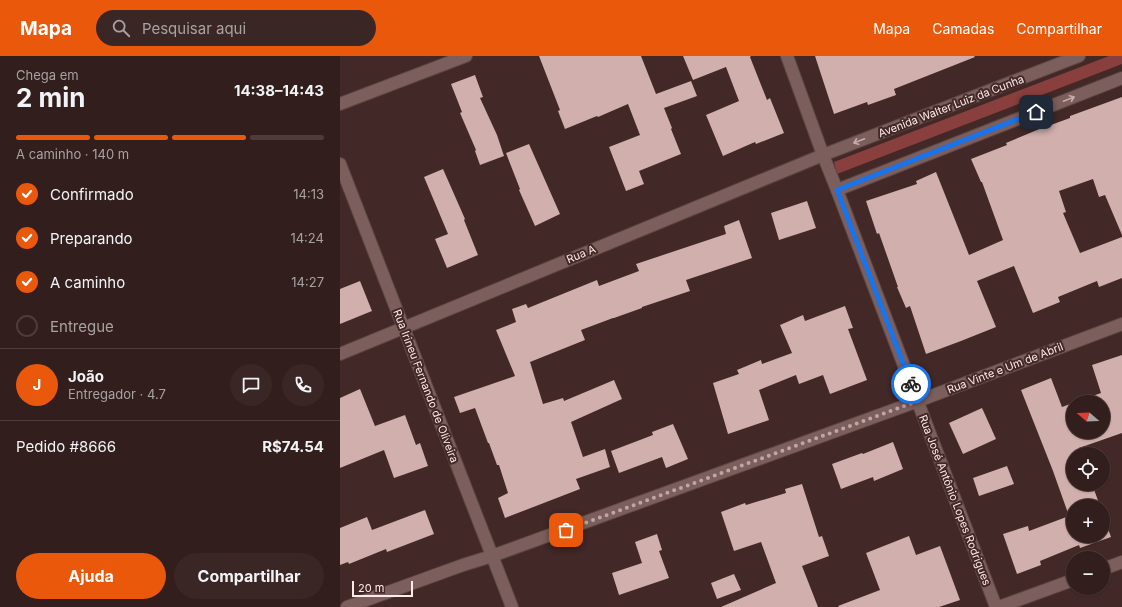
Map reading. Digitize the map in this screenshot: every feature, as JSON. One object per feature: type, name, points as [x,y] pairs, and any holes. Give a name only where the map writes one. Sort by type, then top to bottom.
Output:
[{"type":"street","points":[[340,104],[466,56]]},
{"type":"street","name":"Rua José Antônio Lopes Rodrigues","points":[[787,56],[823,155],[997,607]]},
{"type":"street","name":"Avenida Walter Luiz da Cunha","points":[[823,155],[1078,56]]},
{"type":"street","points":[[837,190],[1122,78]]},
{"type":"street","name":"Rua A","points":[[340,354],[823,155]]},
{"type":"street","name":"Rua Irineu Fernando de Oliveira","points":[[340,164],[512,607]]},
{"type":"street","name":"Rua Vinte e Um de Abril","points":[[347,607],[492,556],[918,401],[1122,324]]},
{"type":"street","points":[[1110,566],[1122,562]]},
{"type":"street","points":[[997,607],[1066,582]]},
{"type":"shaded area","points":[[1109,56],[1122,56],[1122,64],[837,174],[834,162]]},
{"type":"building","points":[[539,56],[641,56],[656,94],[691,81],[697,96],[664,108],[681,154],[639,171],[644,184],[626,191],[609,147],[640,135],[628,104],[565,129],[558,111],[560,110]]},
{"type":"building","points":[[683,56],[751,56],[750,57],[767,100],[770,98],[784,133],[756,144],[755,142],[723,156],[706,115],[739,101],[726,67],[693,80]]},
{"type":"building","points":[[815,56],[975,57],[894,89],[896,95],[868,105],[867,102],[834,114]]},
{"type":"building","points":[[475,75],[483,97],[480,98],[497,135],[504,156],[480,165],[475,151],[476,150],[460,113],[462,112],[451,84]]},
{"type":"building","points":[[1122,97],[1122,235],[1105,195],[1099,197],[1093,179],[1059,191],[1066,212],[1063,213],[1080,253],[1122,237],[1122,278],[1099,287],[1097,281],[1058,297],[1060,302],[1033,313],[1014,266],[977,281],[996,327],[926,354],[910,306],[906,308],[897,287],[879,233],[877,234],[866,201],[917,184],[916,181],[936,172],[969,255],[1003,240],[982,182],[971,159],[1007,145],[1006,143],[1037,130],[1070,118],[1070,116]]},
{"type":"building","points":[[529,144],[560,214],[535,226],[519,190],[520,189],[506,153]]},
{"type":"building","points":[[443,169],[465,219],[464,220],[478,255],[447,268],[435,239],[448,234],[424,177]]},
{"type":"building","points":[[807,201],[816,228],[779,240],[771,213]]},
{"type":"building","points":[[739,220],[752,258],[686,280],[690,291],[581,330],[585,340],[530,362],[543,404],[563,398],[564,401],[614,380],[622,399],[571,422],[583,457],[605,449],[610,467],[576,479],[580,489],[505,518],[498,498],[508,493],[499,465],[497,465],[475,408],[460,413],[454,397],[515,376],[496,330],[516,322],[512,309],[526,304],[528,308],[597,280],[599,286],[639,271],[636,264],[726,234],[724,226]]},
{"type":"building","points":[[360,281],[372,311],[340,324],[340,289]]},
{"type":"building","points":[[845,306],[853,328],[848,329],[867,380],[830,394],[823,375],[799,384],[796,375],[759,390],[769,420],[728,434],[713,383],[739,374],[737,370],[761,360],[762,364],[792,353],[780,325],[803,315],[805,321]]},
{"type":"building","points":[[1122,355],[1122,433],[1110,437],[1110,395],[1095,395],[1101,393],[1092,365]]},
{"type":"building","points":[[1051,378],[1062,407],[1066,406],[1066,439],[1105,439],[1082,447],[1066,447],[1066,491],[1095,491],[1097,499],[1066,499],[1066,508],[1021,390]]},
{"type":"building","points":[[360,389],[375,426],[405,415],[416,445],[420,443],[428,466],[394,478],[384,450],[340,468],[340,398]]},
{"type":"building","points":[[982,408],[996,439],[963,454],[949,423]]},
{"type":"building","points":[[673,424],[688,459],[666,468],[662,457],[619,473],[611,451],[653,435],[652,432]]},
{"type":"building","points":[[893,442],[903,469],[874,481],[873,477],[841,489],[832,464]]},
{"type":"building","points":[[1007,466],[1014,484],[979,496],[973,478]]},
{"type":"building","points":[[802,484],[819,537],[822,536],[829,556],[802,566],[818,607],[721,607],[776,583],[761,542],[734,551],[721,512],[745,503],[746,505],[786,493],[785,489]]},
{"type":"building","points":[[425,510],[434,534],[387,552],[386,549],[349,564],[348,562],[340,565],[340,528],[367,517],[372,530]]},
{"type":"building","points":[[1066,517],[1066,543],[1094,543],[1080,548],[1079,545],[1040,561],[1041,565],[1017,574],[1003,534],[1028,526],[1029,531]]},
{"type":"building","points":[[657,534],[662,550],[659,551],[669,578],[619,595],[612,573],[642,563],[635,542]]},
{"type":"building","points":[[909,536],[916,555],[940,546],[960,600],[939,607],[838,606],[880,590],[866,553]]},
{"type":"building","points":[[734,574],[741,590],[717,599],[711,583]]},
{"type":"way so far","points":[[566,530],[918,401],[911,384]]},
{"type":"route","points":[[911,384],[837,190],[1036,112]]}]
